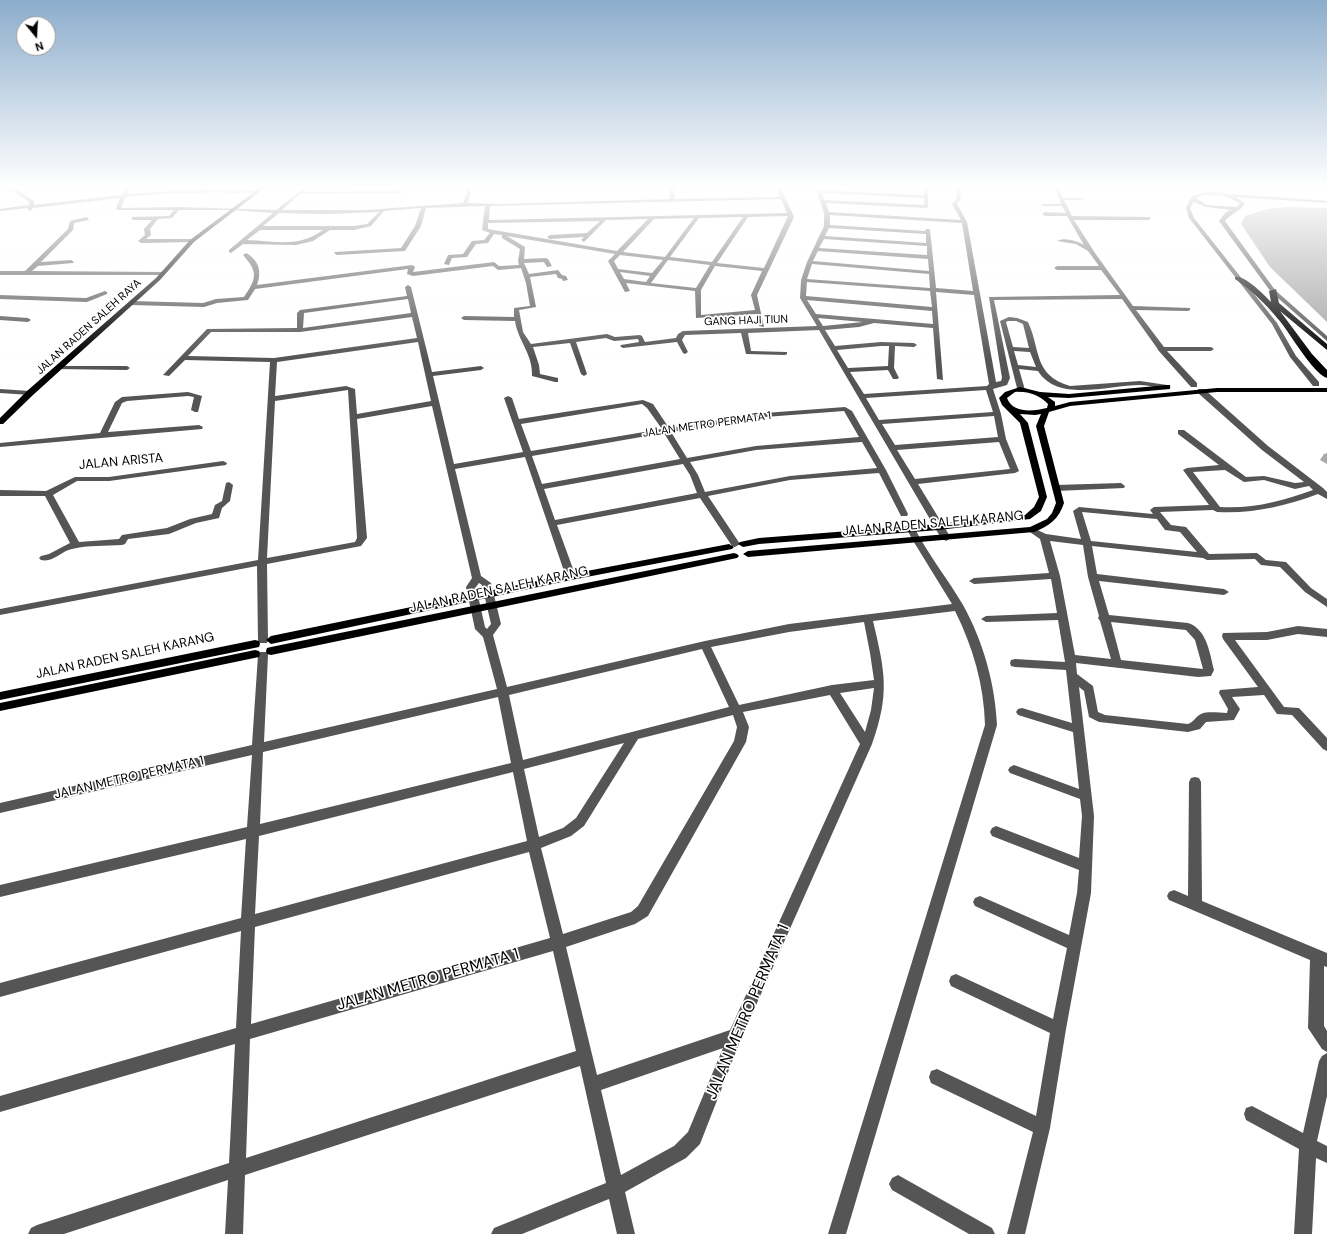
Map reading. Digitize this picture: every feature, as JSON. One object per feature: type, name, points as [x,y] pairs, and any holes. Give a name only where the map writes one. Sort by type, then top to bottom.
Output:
[{"type":"highway","points":[[1237,278],[1245,283],[1284,321],[1310,359],[1327,375]]},
{"type":"highway","points":[[1273,291],[1273,299],[1276,304],[1327,348]]},
{"type":"highway","points":[[1310,359],[1327,367]]},
{"type":"main road","name":"JALAN RADEN SALEH RAYA","points":[[0,422],[30,393],[163,274],[178,254],[189,244]]},
{"type":"main road","points":[[1021,390],[1069,396],[1194,385],[1327,384]]},
{"type":"main road","name":"JALAN RADEN SALEH KARANG","points":[[0,696],[492,606],[760,541],[939,527],[1027,517],[1035,513],[1040,507],[1043,497],[1024,423],[1012,408],[1005,403],[1003,398],[1006,394],[1012,391],[1021,390]]},
{"type":"main road","points":[[1012,408],[1022,412],[1035,414],[1070,404],[1201,391],[1327,390]]},
{"type":"main road","points":[[1039,393],[1047,398],[1052,404],[1048,410]]},
{"type":"main road","name":"JALAN RADEN SALEH KARANG","points":[[735,548],[742,557],[748,554],[1031,530],[1044,526],[1057,514],[1060,503],[1040,426],[1042,417],[1048,410]]},
{"type":"main road","points":[[735,548],[748,549],[748,554]]},
{"type":"main road","name":"JALAN RADEN SALEH KARANG","points":[[0,707],[473,598],[571,578],[735,548]]},
{"type":"street","points":[[27,273],[57,244]]},
{"type":"street","points":[[231,251],[241,244]]},
{"type":"street","points":[[337,253],[403,250],[407,244]]},
{"type":"street","points":[[447,264],[450,256],[465,256],[473,244]]},
{"type":"street","points":[[515,244],[522,248],[521,264],[526,276],[533,307],[516,309],[520,332],[529,346],[536,365],[536,376],[555,380]]},
{"type":"street","points":[[565,244],[619,252],[767,270]]},
{"type":"street","points":[[627,244],[611,261],[627,291]]},
{"type":"street","points":[[648,283],[677,244]]},
{"type":"street","points":[[727,244],[698,290],[698,317],[757,312]]},
{"type":"street","points":[[762,326],[757,312],[754,295],[779,244]]},
{"type":"street","points":[[818,244],[804,280],[803,298],[946,538]]},
{"type":"street","points":[[910,244],[929,245],[941,379]]},
{"type":"street","points":[[912,482],[1015,471],[1002,439],[991,387],[977,292],[968,244]]},
{"type":"street","points":[[1078,244],[1089,249]]},
{"type":"street","points":[[1086,244],[1160,349],[1194,385]]},
{"type":"street","points":[[1211,244],[1275,324],[1293,357],[1316,384]]},
{"type":"street","points":[[1238,244],[1273,291],[1327,339]]},
{"type":"street","points":[[815,249],[930,257]]},
{"type":"street","points":[[131,303],[204,305],[216,301],[246,298],[254,287],[256,277],[255,265],[246,255]]},
{"type":"street","points":[[254,287],[412,266],[409,273],[412,274],[494,264],[498,268],[546,260],[549,266]]},
{"type":"street","points":[[37,264],[71,262]]},
{"type":"street","points":[[810,262],[932,273]]},
{"type":"street","points":[[1057,268],[1103,268]]},
{"type":"street","points":[[616,270],[654,275]]},
{"type":"street","points":[[526,276],[558,272],[560,277],[564,277],[565,280]]},
{"type":"street","points":[[0,273],[163,274]]},
{"type":"street","points":[[804,280],[977,292]]},
{"type":"street","points":[[622,281],[698,290]]},
{"type":"street","points":[[408,287],[477,578],[486,584],[492,606],[496,624],[488,635]]},
{"type":"street","points":[[0,297],[87,300],[105,292]]},
{"type":"street","points":[[300,330],[300,313],[302,311],[410,297]]},
{"type":"street","points":[[861,396],[991,387],[1006,381],[991,298],[1124,297]]},
{"type":"street","points":[[803,298],[935,309]]},
{"type":"street","points":[[1131,308],[1188,309]]},
{"type":"street","points":[[167,375],[209,330],[300,330],[414,315]]},
{"type":"street","points":[[813,316],[871,322],[936,326]]},
{"type":"street","points":[[0,318],[28,320]]},
{"type":"street","points":[[464,318],[518,319]]},
{"type":"street","points":[[1021,390],[1003,321],[1010,319],[1026,323],[1040,369],[1043,375],[1050,382],[1070,388],[1140,383],[1166,387]]},
{"type":"street","name":"GANG HAJI TIUN","points":[[679,340],[680,335],[684,333],[820,328],[859,325],[871,322]]},
{"type":"street","points":[[744,331],[748,353],[785,353]]},
{"type":"street","points":[[529,346],[607,336],[614,339],[640,337],[643,344]]},
{"type":"street","points":[[182,358],[274,360],[420,340]]},
{"type":"street","points":[[572,340],[584,374]]},
{"type":"street","points":[[623,346],[679,340],[685,352]]},
{"type":"street","points":[[832,348],[892,344],[914,345]]},
{"type":"street","points":[[892,344],[891,368],[895,378]]},
{"type":"street","points":[[1010,349],[1034,350]]},
{"type":"street","points":[[1160,349],[1211,350]]},
{"type":"street","points":[[234,1234],[248,923],[263,647],[262,563],[273,399],[274,360]]},
{"type":"street","points":[[1015,367],[1040,369]]},
{"type":"street","points":[[58,368],[127,368]]},
{"type":"street","points":[[428,374],[481,368]]},
{"type":"street","points":[[845,370],[891,368]]},
{"type":"street","points":[[0,612],[355,545],[361,541],[350,388],[273,399]]},
{"type":"street","points":[[0,391],[30,393]]},
{"type":"street","points":[[1201,391],[1258,442],[1324,493]]},
{"type":"street","points":[[103,435],[119,402],[125,399],[188,394],[198,396],[195,410]]},
{"type":"street","points":[[508,398],[571,578]]},
{"type":"street","points":[[516,422],[638,402],[643,402],[650,406],[694,475],[702,494],[735,548]]},
{"type":"street","points":[[353,417],[435,403]]},
{"type":"street","name":"JALAN METRO PERMATA 1","points":[[450,467],[666,430],[765,416],[845,409],[848,411],[882,470],[904,514]]},
{"type":"street","points":[[876,422],[997,414]]},
{"type":"street","points":[[0,446],[103,435],[198,428]]},
{"type":"street","points":[[1181,432],[1244,480],[1264,478],[1295,486],[1311,483]]},
{"type":"street","points":[[540,487],[756,448],[864,439]]},
{"type":"street","points":[[892,448],[1002,439]]},
{"type":"street","name":"JALAN ARISTA","points":[[48,494],[75,479],[109,479],[222,463]]},
{"type":"street","points":[[1216,507],[1187,470],[1227,467]]},
{"type":"street","points":[[553,523],[790,478],[882,470]]},
{"type":"street","points":[[44,558],[76,545],[122,542],[126,537],[169,531],[193,521],[216,516],[218,507],[224,505],[227,500],[229,485]]},
{"type":"street","points":[[1056,488],[1120,486]]},
{"type":"street","points":[[0,493],[48,494],[76,545]]},
{"type":"street","points":[[1324,493],[1275,506],[1236,511],[1216,507],[1154,510],[1168,528],[1183,529],[1207,557],[1257,556],[1264,564],[1270,562],[1284,564],[1308,590],[1327,604]]},
{"type":"street","points":[[1117,663],[1103,618],[1087,543],[1077,511],[1079,509],[1156,517]]},
{"type":"street","points":[[837,1234],[991,725],[991,704],[986,681],[978,655],[959,607],[916,540],[911,529]]},
{"type":"street","points":[[1031,530],[1044,536],[1087,543],[1202,555]]},
{"type":"street","points":[[1016,1234],[1042,1128],[1058,1029],[1084,893],[1086,867],[1088,816],[1071,667],[1055,576],[1044,536]]},
{"type":"street","points":[[974,581],[1055,576]]},
{"type":"street","points":[[1094,577],[1224,592]]},
{"type":"street","points":[[477,578],[471,587],[480,629],[488,635],[503,693],[519,765],[534,845],[592,1085],[626,1234]]},
{"type":"street","name":"JALAN METRO PERMATA 1","points":[[0,808],[503,693],[705,645],[789,628],[959,607]]},
{"type":"street","points":[[986,619],[1062,616]]},
{"type":"street","name":"JALAN METRO PERMATA 1","points":[[500,1234],[615,1188],[680,1152],[694,1138],[735,1036],[876,720],[879,703],[880,669],[868,618]]},
{"type":"street","points":[[1014,663],[1071,667],[1117,663],[1198,673],[1207,673],[1209,670],[1198,634],[1188,627],[1103,618]]},
{"type":"street","points":[[1327,633],[1298,630],[1267,636],[1227,636],[1281,711],[1295,711],[1327,746]]},
{"type":"street","name":"JALAN METRO PERMATA 1","points":[[0,1104],[557,943],[635,917],[643,911],[740,742],[742,727],[736,709],[705,645]]},
{"type":"street","points":[[1071,667],[1089,689],[1093,714],[1103,718],[1188,728],[1196,726],[1203,718],[1230,717],[1234,709],[1224,694],[1266,691]]},
{"type":"street","points":[[0,891],[253,832],[736,709],[832,689],[880,683]]},
{"type":"street","points":[[832,689],[866,744]]},
{"type":"street","points":[[1022,712],[1078,729]]},
{"type":"street","points":[[0,990],[534,845],[567,832],[580,822],[634,736]]},
{"type":"street","points":[[1014,770],[1085,796]]},
{"type":"street","points":[[1195,782],[1195,905]]},
{"type":"street","points":[[996,832],[1086,867]]},
{"type":"street","points":[[1174,896],[1322,959],[1316,1028],[1327,1044]]},
{"type":"street","points":[[980,902],[1074,944]]},
{"type":"street","points":[[956,981],[1058,1029]]},
{"type":"street","points":[[592,1085],[735,1036]]},
{"type":"street","points":[[37,1234],[585,1056]]},
{"type":"street","points":[[1303,1234],[1308,1146],[1327,1061]]},
{"type":"street","points":[[938,1077],[1042,1128]]},
{"type":"street","points":[[1252,1114],[1308,1146],[1327,1155]]},
{"type":"street","points":[[898,1184],[986,1234]]},
{"type":"shaded area","points":[[1254,244],[1327,244],[1327,322],[1270,267]]}]
